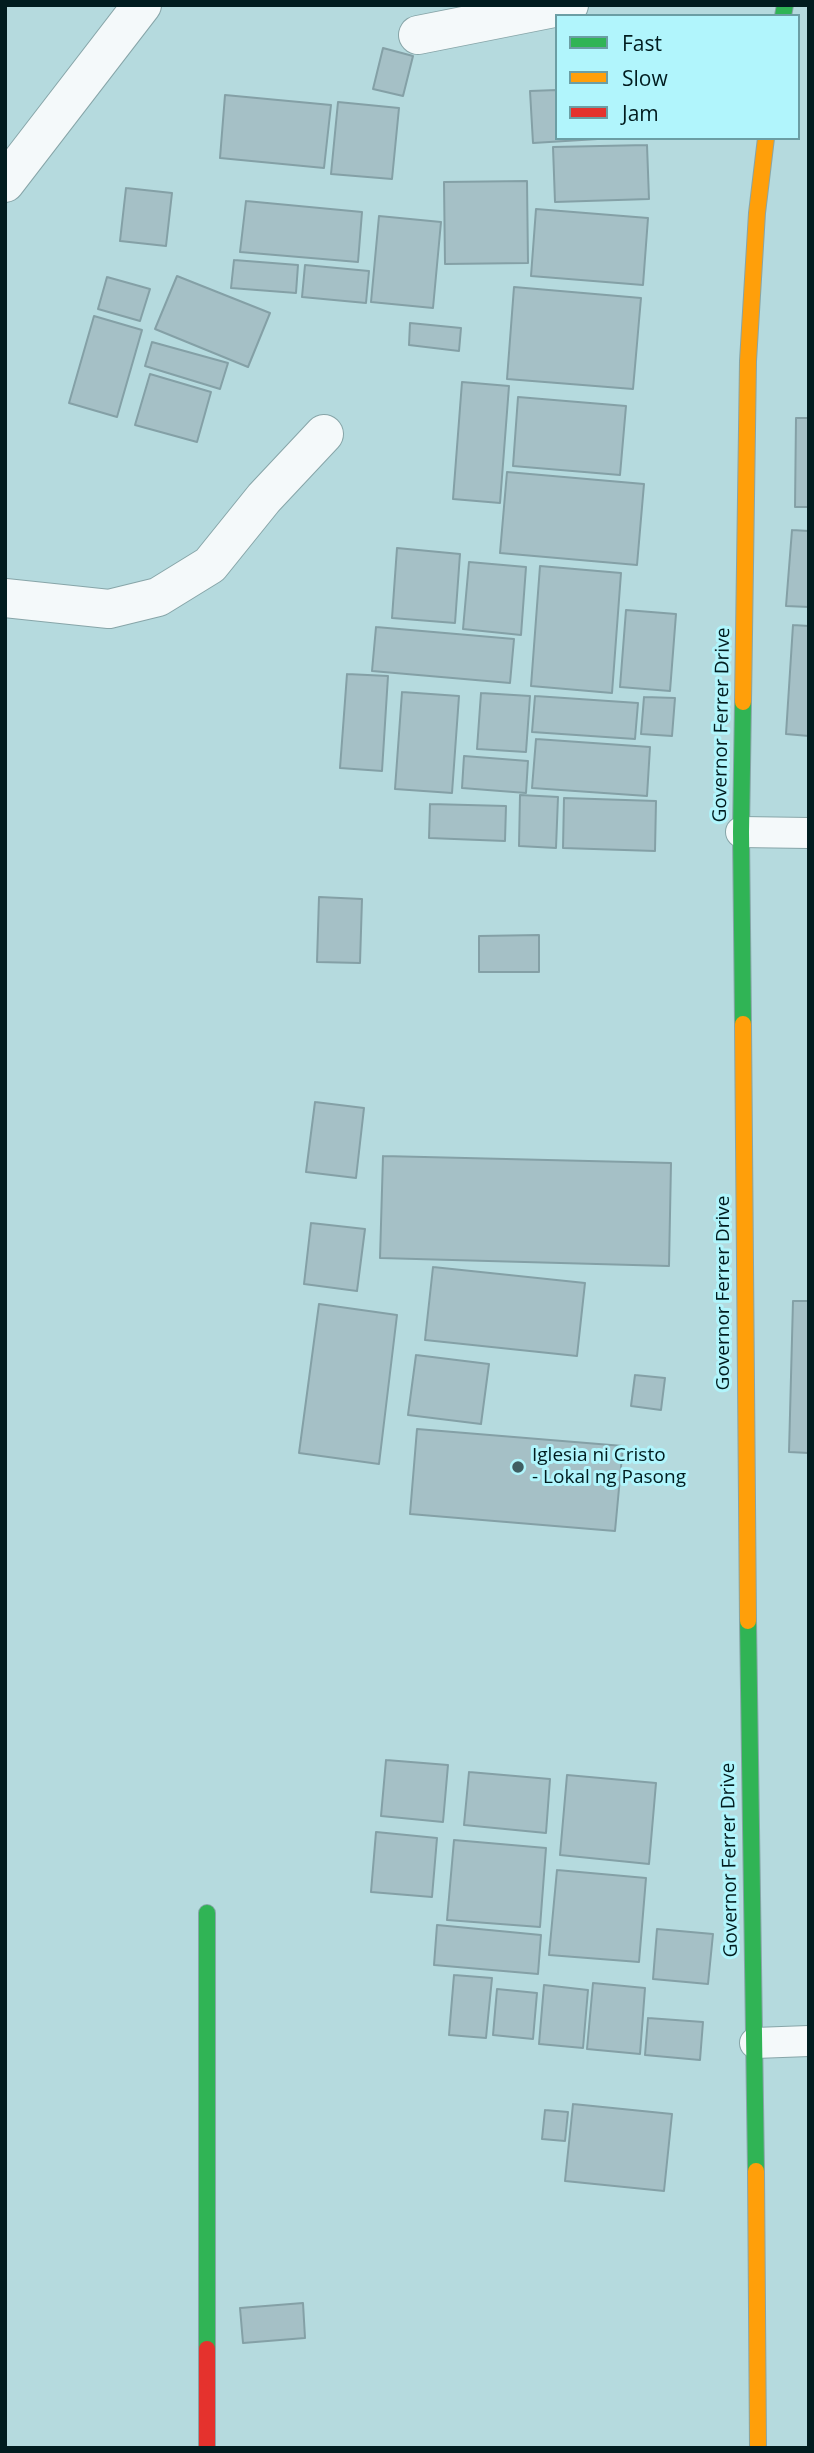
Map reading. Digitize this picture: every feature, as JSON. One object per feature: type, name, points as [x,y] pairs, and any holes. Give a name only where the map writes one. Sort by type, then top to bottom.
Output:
[{"type":"main road","name":"Governor Ferrer Drive","points":[[758,2448],[741,832],[748,360],[757,214],[766,140]]},
{"type":"main road","points":[[207,1913],[207,2448]]},
{"type":"street","points":[[5,183],[142,5]]},
{"type":"street","points":[[418,35],[557,6]]},
{"type":"street","points":[[5,598],[109,609],[158,597],[210,565],[264,498],[324,434]]},
{"type":"lane","points":[[741,832],[809,833]]},
{"type":"lane","points":[[755,2043],[809,2041]]},
{"type":"building","points":[[383,48],[413,56],[403,96],[373,89]]},
{"type":"building","points":[[555,90],[555,140],[582,140],[533,143],[530,91]]},
{"type":"building","points":[[225,95],[331,105],[324,168],[220,158]]},
{"type":"building","points":[[338,102],[399,108],[392,179],[331,174]]},
{"type":"building","points":[[647,145],[649,199],[555,202],[553,147]]},
{"type":"building","points":[[527,181],[528,263],[445,264],[444,182]]},
{"type":"building","points":[[126,188],[172,193],[166,246],[120,241]]},
{"type":"building","points":[[246,201],[362,212],[358,262],[240,252]]},
{"type":"building","points":[[536,209],[648,218],[643,285],[531,276]]},
{"type":"building","points":[[379,216],[441,222],[433,308],[371,302]]},
{"type":"building","points":[[234,260],[298,265],[296,293],[231,288]]},
{"type":"building","points":[[305,265],[369,271],[366,303],[302,297]]},
{"type":"building","points":[[177,276],[270,313],[248,367],[155,329]]},
{"type":"building","points":[[107,277],[150,289],[140,321],[98,309]]},
{"type":"building","points":[[514,287],[641,298],[633,389],[507,379]]},
{"type":"building","points":[[94,316],[142,330],[117,417],[69,403]]},
{"type":"building","points":[[410,323],[461,328],[459,351],[409,345]]},
{"type":"building","points":[[152,342],[228,363],[220,389],[145,366]]},
{"type":"building","points":[[150,374],[211,392],[197,442],[135,425]]},
{"type":"building","points":[[462,382],[509,386],[500,503],[453,499]]},
{"type":"building","points":[[518,397],[626,406],[620,475],[513,466]]},
{"type":"building","points":[[796,418],[809,418],[809,507],[795,507]]},
{"type":"building","points":[[507,472],[644,484],[637,565],[500,553]]},
{"type":"building","points":[[792,530],[809,531],[809,607],[786,606]]},
{"type":"building","points":[[397,548],[460,554],[455,623],[392,618]]},
{"type":"building","points":[[469,562],[526,567],[521,635],[463,629]]},
{"type":"building","points":[[540,566],[621,573],[612,693],[531,686]]},
{"type":"building","points":[[626,610],[676,614],[670,691],[620,687]]},
{"type":"building","points":[[793,625],[809,626],[809,736],[786,734]]},
{"type":"building","points":[[376,627],[514,639],[510,683],[372,671]]},
{"type":"building","points":[[347,674],[388,676],[382,771],[340,768]]},
{"type":"building","points":[[402,692],[459,696],[452,793],[395,789]]},
{"type":"building","points":[[481,693],[530,696],[526,752],[477,749]]},
{"type":"building","points":[[535,696],[638,703],[635,739],[532,732]]},
{"type":"building","points":[[644,697],[675,698],[672,736],[641,734]]},
{"type":"building","points":[[536,739],[650,747],[647,796],[532,788]]},
{"type":"building","points":[[464,756],[528,761],[526,793],[462,788]]},
{"type":"building","points":[[520,795],[558,797],[556,848],[519,846]]},
{"type":"building","points":[[564,798],[656,801],[655,851],[563,848]]},
{"type":"building","points":[[430,804],[506,806],[505,841],[429,838]]},
{"type":"building","points":[[319,897],[362,899],[360,963],[317,962]]},
{"type":"building","points":[[539,935],[539,972],[479,972],[479,936]]},
{"type":"building","points":[[315,1102],[364,1108],[356,1178],[306,1172]]},
{"type":"building","points":[[383,1156],[671,1163],[669,1266],[380,1258]]},
{"type":"building","points":[[311,1223],[365,1229],[357,1291],[304,1284]]},
{"type":"building","points":[[433,1267],[585,1283],[577,1356],[425,1340]]},
{"type":"building","points":[[793,1301],[809,1301],[809,1453],[789,1452]]},
{"type":"building","points":[[319,1304],[397,1315],[379,1464],[299,1453]]},
{"type":"building","points":[[416,1355],[489,1364],[481,1424],[408,1415]]},
{"type":"building","points":[[635,1375],[665,1378],[661,1410],[631,1406]]},
{"type":"building","name":"Iglesia ni Cristo - Lokal ng Pasong","points":[[417,1429],[623,1446],[615,1531],[410,1514]]},
{"type":"building","points":[[386,1760],[448,1765],[443,1822],[381,1816]]},
{"type":"building","points":[[469,1772],[550,1779],[546,1833],[464,1825]]},
{"type":"building","points":[[567,1775],[656,1783],[649,1864],[560,1855]]},
{"type":"building","points":[[376,1832],[437,1838],[432,1897],[371,1892]]},
{"type":"building","points":[[454,1840],[546,1848],[540,1927],[447,1920]]},
{"type":"building","points":[[557,1870],[646,1878],[639,1962],[549,1955]]},
{"type":"building","points":[[437,1925],[541,1935],[538,1974],[434,1965]]},
{"type":"building","points":[[657,1929],[713,1934],[708,1984],[653,1979]]},
{"type":"building","points":[[454,1975],[492,1978],[486,2038],[449,2035]]},
{"type":"building","points":[[593,1983],[645,1988],[640,2054],[587,2049]]},
{"type":"building","points":[[544,1985],[588,1990],[583,2048],[539,2044]]},
{"type":"building","points":[[497,1989],[537,1993],[533,2039],[493,2035]]},
{"type":"building","points":[[648,2018],[703,2022],[700,2060],[645,2055]]},
{"type":"building","points":[[573,2104],[672,2114],[664,2191],[565,2181]]},
{"type":"building","points":[[545,2110],[568,2112],[565,2141],[542,2139]]},
{"type":"building","points":[[303,2303],[305,2338],[243,2343],[240,2308]]},
{"type":"traffic: fast","points":[[783,14],[785,5]]},
{"type":"traffic: fast","points":[[743,702],[743,1024]]},
{"type":"traffic: fast","points":[[748,1621],[756,2171]]},
{"type":"traffic: fast","points":[[207,1913],[207,2349]]},
{"type":"traffic: slow","points":[[743,702],[748,361],[757,213],[766,140]]},
{"type":"traffic: slow","points":[[743,1024],[748,1621]]},
{"type":"traffic: slow","points":[[756,2171],[758,2448]]},
{"type":"traffic: jam","points":[[207,2349],[207,2448]]},
{"type":"place","name":"Iglesia ni Cristo - Lokal ng Pasong","points":[[518,1467]]}]
